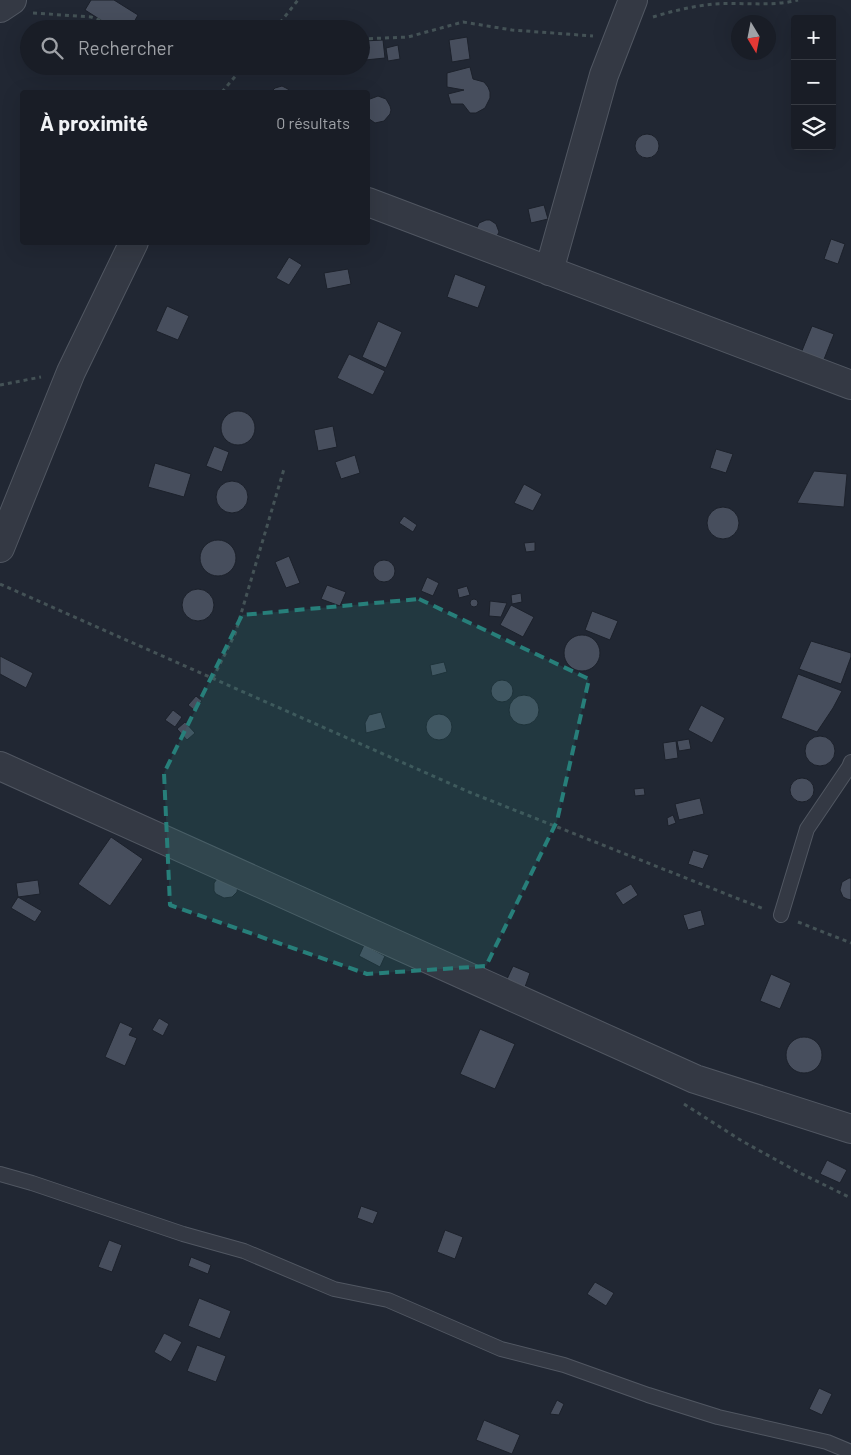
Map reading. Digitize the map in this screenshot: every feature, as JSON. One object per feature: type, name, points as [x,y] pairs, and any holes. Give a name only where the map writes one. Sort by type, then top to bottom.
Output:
[{"type":"street","points":[[549,271],[604,75],[633,0]]},
{"type":"street","points":[[370,203],[851,386]]},
{"type":"street","points":[[0,548],[71,372],[133,245]]},
{"type":"street","points":[[0,766],[694,1080],[851,1129]]},
{"type":"lane","points":[[781,915],[807,829],[851,762]]},
{"type":"lane","points":[[0,1174],[183,1234],[244,1251],[334,1289],[388,1300],[500,1348],[564,1365],[648,1395],[718,1417],[827,1442],[851,1452]]},
{"type":"path","points":[[281,20],[298,0]]},
{"type":"path","points":[[370,39],[408,37],[463,22],[512,30],[599,36],[667,13],[713,4],[785,4],[798,0]]},
{"type":"path","points":[[12,7],[91,17],[99,20]]},
{"type":"path","points":[[224,90],[236,75]]},
{"type":"path","points":[[0,385],[71,372]]},
{"type":"path","points":[[212,678],[235,634],[284,470]]},
{"type":"path","points":[[0,584],[469,792],[851,943]]},
{"type":"highlighted area","points":[[419,599],[589,679],[557,821],[486,966],[367,974],[170,905],[164,773],[242,615]]},
{"type":"building","points":[[91,0],[114,0],[138,15],[135,20],[101,20],[85,10]]},
{"type":"building","points":[[467,37],[470,59],[452,62],[449,40]]},
{"type":"building","points":[[383,40],[385,58],[370,60],[370,41]]},
{"type":"building","points":[[398,45],[400,59],[388,61],[386,48]]},
{"type":"building","points":[[470,67],[473,79],[484,82],[490,92],[490,98],[485,108],[476,113],[470,113],[463,104],[451,104],[448,94],[464,90],[447,87],[447,73]]},
{"type":"building","points":[[282,86],[289,90],[273,90]]},
{"type":"building","points":[[378,96],[386,99],[391,110],[384,121],[375,123],[370,119],[370,99]]},
{"type":"building","points":[[647,134],[652,135],[658,141],[658,151],[652,157],[647,158],[642,157],[636,151],[635,146],[636,141],[642,135]]},
{"type":"building","points":[[544,205],[548,219],[531,223],[528,209]]},
{"type":"building","points":[[486,220],[496,224],[499,232],[496,238],[476,230],[479,223]]},
{"type":"building","points":[[831,239],[845,244],[838,264],[824,259]]},
{"type":"building","points":[[289,257],[302,265],[289,285],[276,278]]},
{"type":"building","points":[[348,269],[351,284],[327,289],[324,273]]},
{"type":"building","points":[[455,274],[486,286],[478,308],[447,297]]},
{"type":"building","points":[[167,306],[189,316],[178,340],[156,331]]},
{"type":"building","points":[[378,321],[402,332],[386,368],[362,357]]},
{"type":"building","points":[[812,326],[834,334],[819,372],[797,363]]},
{"type":"building","points":[[349,354],[385,371],[373,395],[337,378]]},
{"type":"building","points":[[238,411],[245,412],[250,416],[254,421],[254,435],[250,440],[245,444],[238,445],[231,444],[226,440],[222,435],[221,428],[222,421],[226,416],[231,412]]},
{"type":"building","points":[[333,426],[337,447],[318,451],[314,430]]},
{"type":"building","points":[[214,446],[229,452],[222,472],[206,466]]},
{"type":"building","points":[[716,449],[733,454],[726,473],[710,468]]},
{"type":"building","points":[[355,455],[360,473],[341,479],[335,462]]},
{"type":"building","points":[[155,463],[191,474],[184,497],[148,487]]},
{"type":"building","points":[[814,471],[847,474],[844,507],[797,503]]},
{"type":"building","points":[[232,481],[238,482],[243,486],[247,491],[247,503],[243,508],[238,512],[232,513],[226,512],[221,508],[217,503],[216,497],[217,491],[221,486],[226,482]]},
{"type":"building","points":[[524,484],[542,494],[533,511],[514,503]]},
{"type":"building","points":[[723,507],[735,511],[739,523],[735,535],[723,539],[711,535],[707,523],[711,511]]},
{"type":"building","points":[[404,516],[417,525],[413,532],[399,523]]},
{"type":"building","points":[[218,540],[230,546],[236,558],[230,570],[218,576],[206,570],[200,558],[206,546]]},
{"type":"building","points":[[535,542],[535,551],[526,552],[524,543]]},
{"type":"building","points":[[289,556],[300,583],[286,588],[275,562]]},
{"type":"building","points":[[384,560],[394,567],[395,571],[388,581],[384,582],[374,575],[373,571],[380,561]]},
{"type":"building","points":[[427,577],[439,583],[433,596],[421,591]]},
{"type":"building","points":[[327,585],[346,592],[340,606],[321,599]]},
{"type":"building","points":[[467,586],[470,595],[459,598],[457,589]]},
{"type":"building","points":[[198,589],[204,590],[209,594],[213,599],[213,611],[209,616],[204,620],[198,621],[192,620],[187,616],[183,611],[182,605],[183,599],[187,594],[192,590]]},
{"type":"building","points":[[521,593],[522,602],[512,604],[511,595]]},
{"type":"building","points":[[474,599],[478,603],[474,607],[470,603]]},
{"type":"building","points":[[490,601],[507,603],[501,617],[489,616]]},
{"type":"building","points":[[511,605],[534,617],[523,637],[500,625]]},
{"type":"building","points":[[592,611],[618,621],[610,640],[585,630]]},
{"type":"building","points":[[582,635],[589,636],[595,640],[599,646],[599,660],[595,666],[589,670],[582,671],[575,670],[569,666],[565,660],[564,653],[565,646],[569,640],[575,636]]},
{"type":"building","points":[[811,641],[851,653],[841,684],[799,669]]},
{"type":"building","points":[[0,656],[33,673],[26,688],[0,674]]},
{"type":"building","points":[[444,662],[447,672],[432,676],[430,665]]},
{"type":"building","points":[[798,674],[842,691],[817,732],[781,718]]},
{"type":"building","points":[[502,680],[510,683],[513,691],[510,699],[502,702],[494,699],[491,691],[494,683]]},
{"type":"building","points":[[524,695],[530,696],[538,704],[538,716],[530,724],[524,725],[518,724],[510,716],[509,710],[510,704],[518,696]]},
{"type":"building","points":[[196,696],[202,701],[194,710],[188,705]]},
{"type":"building","points":[[701,705],[725,718],[712,743],[688,730]]},
{"type":"building","points":[[173,710],[182,717],[175,727],[165,720]]},
{"type":"building","points":[[381,712],[386,728],[366,733],[365,723],[369,715]]},
{"type":"building","points":[[439,714],[448,718],[452,727],[448,736],[439,740],[430,736],[426,727],[430,718]]},
{"type":"building","points":[[185,722],[195,733],[187,740],[177,729]]},
{"type":"building","points":[[820,736],[831,740],[835,751],[831,762],[820,766],[809,762],[805,751],[809,740]]},
{"type":"building","points":[[689,739],[691,749],[679,751],[677,741]]},
{"type":"building","points":[[676,741],[678,758],[665,760],[663,743]]},
{"type":"building","points":[[802,778],[807,779],[813,785],[813,795],[807,801],[802,802],[797,801],[791,795],[790,790],[791,785],[797,779]]},
{"type":"building","points":[[644,788],[645,795],[635,796],[634,789]]},
{"type":"building","points":[[700,798],[704,814],[679,820],[675,804]]},
{"type":"building","points":[[673,815],[676,823],[668,826],[667,818]]},
{"type":"building","points":[[111,837],[143,859],[110,906],[78,884]]},
{"type":"building","points":[[693,850],[709,855],[703,869],[688,864]]},
{"type":"building","points":[[219,876],[238,885],[237,892],[232,897],[224,898],[214,891],[214,883]]},
{"type":"building","points":[[851,878],[851,900],[843,897],[840,890],[842,882]]},
{"type":"building","points":[[38,880],[40,894],[18,897],[16,883]]},
{"type":"building","points":[[631,884],[638,895],[623,905],[615,893]]},
{"type":"building","points":[[18,897],[42,911],[35,922],[11,908]]},
{"type":"building","points":[[701,910],[705,925],[688,930],[683,915]]},
{"type":"building","points":[[364,945],[385,956],[380,967],[359,956]]},
{"type":"building","points":[[513,966],[530,973],[525,987],[507,979]]},
{"type":"building","points":[[771,974],[791,983],[780,1009],[760,1001]]},
{"type":"building","points":[[159,1018],[169,1024],[163,1036],[152,1030]]},
{"type":"building","points":[[120,1022],[133,1028],[129,1035],[137,1038],[125,1066],[105,1057]]},
{"type":"building","points":[[480,1029],[515,1044],[495,1089],[460,1074]]},
{"type":"building","points":[[804,1037],[817,1042],[822,1055],[817,1068],[804,1073],[791,1068],[786,1055],[791,1042]]},
{"type":"building","points":[[827,1160],[847,1170],[840,1183],[820,1174]]},
{"type":"building","points":[[361,1206],[378,1212],[373,1224],[357,1218]]},
{"type":"building","points":[[445,1230],[463,1237],[455,1259],[437,1252]]},
{"type":"building","points":[[109,1240],[122,1245],[112,1272],[98,1267]]},
{"type":"building","points":[[191,1257],[211,1265],[208,1274],[188,1266]]},
{"type":"building","points":[[595,1282],[614,1293],[606,1306],[587,1294]]},
{"type":"building","points":[[199,1298],[231,1311],[220,1339],[188,1326]]},
{"type":"building","points":[[164,1333],[182,1342],[171,1362],[154,1352]]},
{"type":"building","points":[[197,1345],[226,1356],[216,1382],[187,1371]]},
{"type":"building","points":[[819,1388],[832,1394],[822,1415],[809,1409]]},
{"type":"building","points":[[557,1400],[564,1404],[559,1415],[550,1414]]},
{"type":"building","points":[[484,1420],[520,1435],[512,1454],[476,1440]]}]
